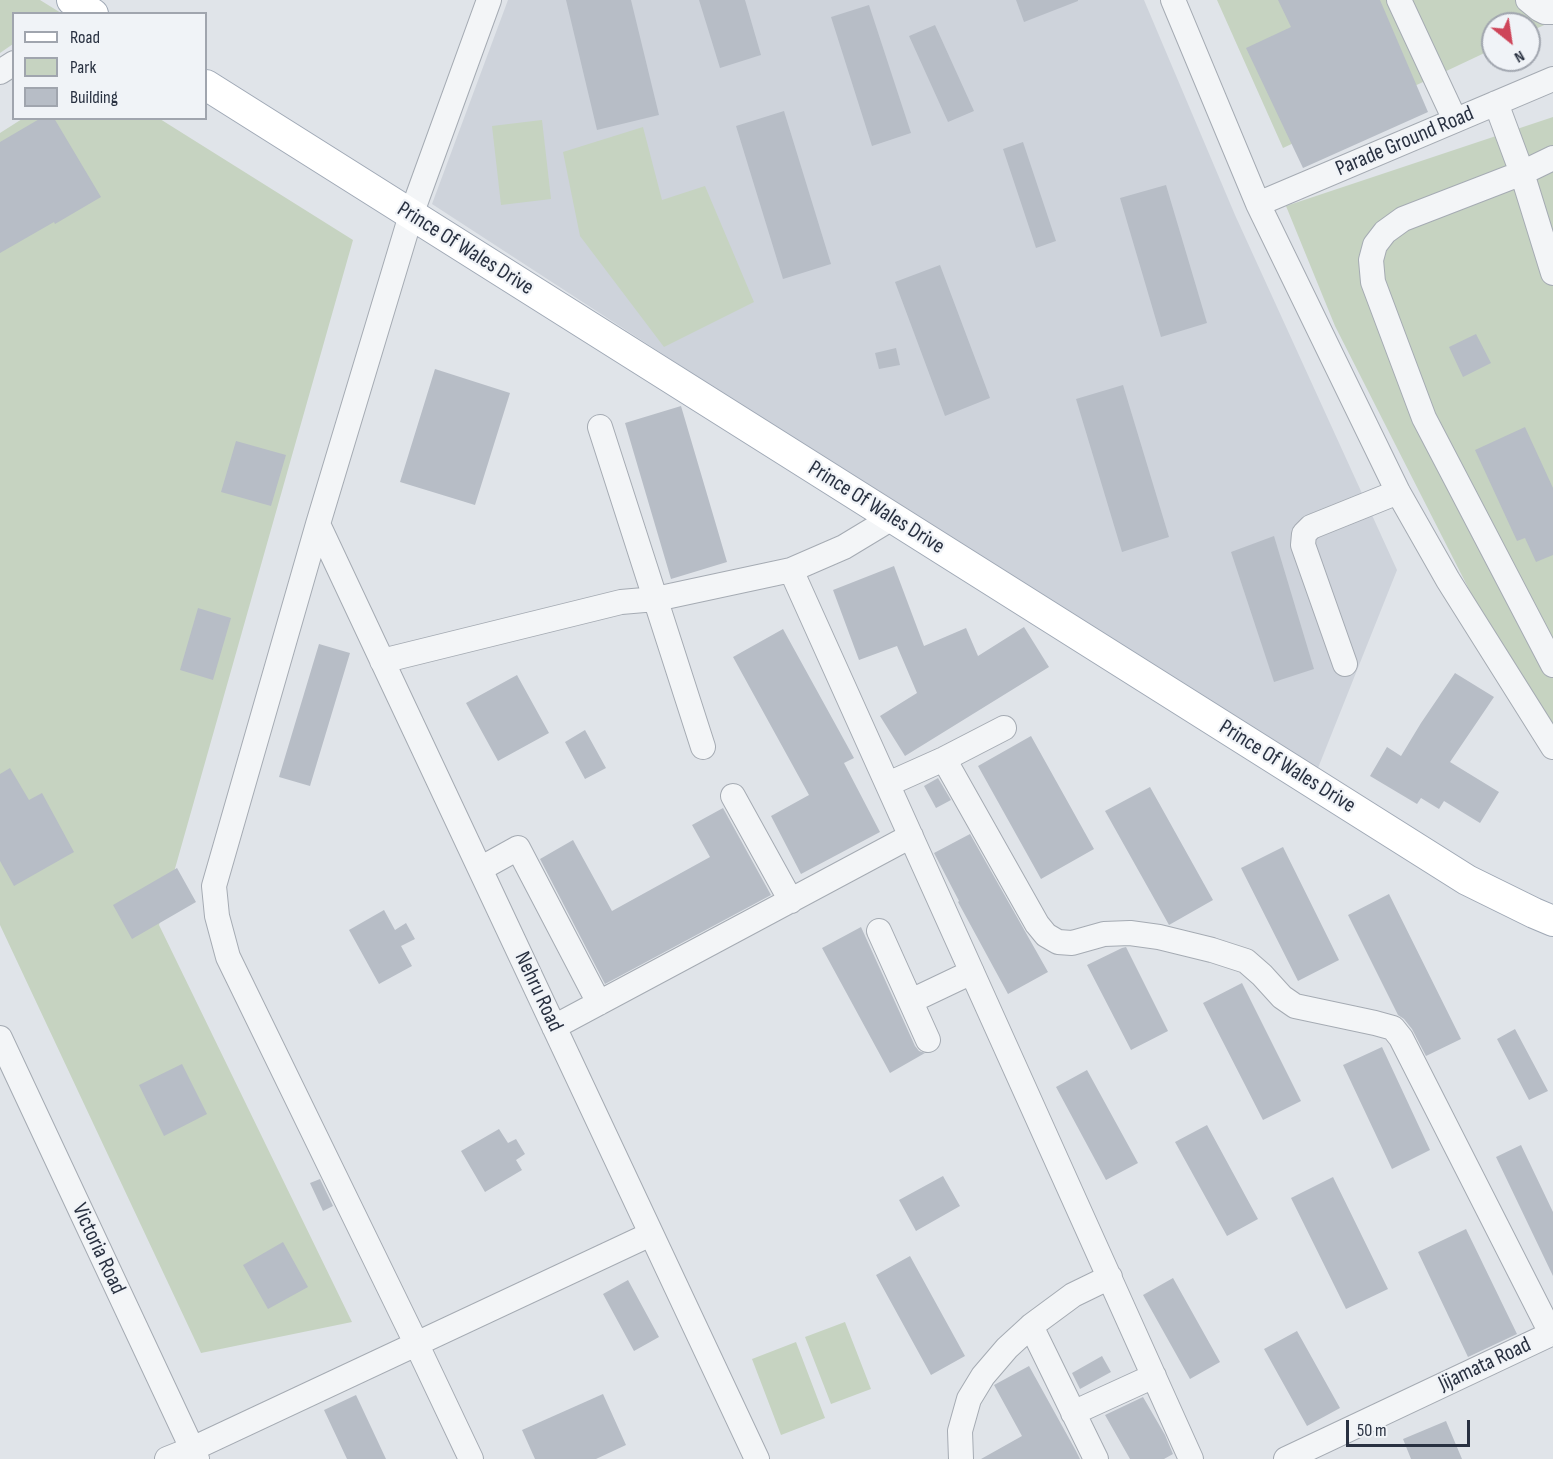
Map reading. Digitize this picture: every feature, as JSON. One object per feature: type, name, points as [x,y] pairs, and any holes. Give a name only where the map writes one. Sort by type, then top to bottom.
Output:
[{"type":"main road","points":[[72,0],[90,12]]},
{"type":"main road","name":"Prince Of Wales Drive","points":[[207,86],[1467,880],[1553,921]]},
{"type":"street","points":[[471,1459],[228,957],[216,916],[214,885],[318,524],[411,215],[489,0]]},
{"type":"street","points":[[1173,0],[1258,204],[1398,492],[1448,580],[1553,747]]},
{"type":"street","points":[[1399,0],[1455,120]]},
{"type":"street","points":[[1528,0],[1545,12],[1553,12]]},
{"type":"street","name":"Parade Ground Road","points":[[1258,204],[1553,79]]},
{"type":"street","points":[[1496,103],[1522,173],[1553,273]]},
{"type":"street","points":[[1553,158],[1522,173],[1403,219],[1385,232],[1375,244],[1371,260],[1373,282],[1424,418],[1553,665]]},
{"type":"street","points":[[600,428],[702,747]]},
{"type":"street","points":[[1345,664],[1303,545],[1304,534],[1311,527],[1398,492]]},
{"type":"street","points":[[382,661],[621,602],[656,598],[791,570],[844,547],[892,518]]},
{"type":"street","name":"Nehru Road","points":[[318,524],[757,1459]]},
{"type":"street","points":[[791,570],[1191,1459]]},
{"type":"street","points":[[888,784],[944,759],[1004,728]]},
{"type":"street","points":[[944,759],[1037,924],[1046,935],[1058,942],[1072,943],[1104,934],[1130,933],[1159,937],[1212,950],[1246,962],[1262,975],[1282,997],[1295,1006],[1393,1028],[1401,1038],[1552,1333]]},
{"type":"street","points":[[733,796],[790,901]]},
{"type":"street","points":[[554,1027],[911,836]]},
{"type":"street","points":[[480,869],[518,848],[599,1004]]},
{"type":"street","points":[[879,931],[928,1041]]},
{"type":"street","points":[[911,1001],[972,972]]},
{"type":"street","name":"Victoria Road","points":[[0,1038],[194,1454]]},
{"type":"street","points":[[167,1459],[194,1454],[416,1343],[651,1234]]},
{"type":"street","points":[[961,1459],[960,1431],[969,1399],[982,1376],[1031,1326],[1073,1295],[1110,1277]]},
{"type":"street","points":[[1031,1326],[1096,1459]]},
{"type":"street","name":"Jijamata Road","points":[[1286,1459],[1552,1333]]},
{"type":"street","points":[[1073,1413],[1154,1376]]},
{"type":"shaded area","points":[[508,0],[1144,0],[1235,215],[1397,570],[1314,778],[432,204]]},
{"type":"green space","points":[[0,0],[40,0],[59,12],[12,12],[12,45],[0,53]]},
{"type":"green space","points":[[1217,0],[1553,0],[1553,21],[1541,26],[1541,12],[1481,12],[1481,55],[1283,148]]},
{"type":"green space","points":[[1553,117],[1553,724],[1480,611],[1335,326],[1286,206]]},
{"type":"green space","points":[[20,120],[162,120],[353,240],[159,925],[352,1322],[201,1353],[0,925],[0,133]]},
{"type":"green space","points":[[542,120],[551,199],[501,205],[492,126]]},
{"type":"green space","points":[[643,127],[662,200],[705,186],[754,302],[664,347],[580,236],[563,152]]},
{"type":"green space","points":[[845,1322],[871,1389],[831,1404],[805,1337]]},
{"type":"green space","points":[[796,1342],[825,1418],[781,1435],[752,1359]]},
{"type":"building","points":[[566,0],[631,0],[659,115],[597,130]]},
{"type":"building","points":[[699,0],[745,0],[761,55],[720,68]]},
{"type":"building","points":[[1016,0],[1078,0],[1078,1],[1024,22]]},
{"type":"building","points":[[1278,0],[1380,0],[1428,112],[1303,168],[1246,48],[1291,27]]},
{"type":"building","points":[[869,5],[911,133],[872,146],[831,17]]},
{"type":"building","points":[[935,25],[974,111],[948,122],[909,36]]},
{"type":"building","points":[[784,111],[831,264],[783,279],[736,126]]},
{"type":"building","points":[[38,120],[55,120],[101,197],[0,253],[0,142]]},
{"type":"building","points":[[1023,142],[1056,241],[1036,248],[1003,149]]},
{"type":"building","points":[[1166,185],[1207,323],[1161,337],[1120,198]]},
{"type":"building","points":[[940,265],[990,398],[945,416],[895,282]]},
{"type":"building","points":[[1476,334],[1491,363],[1463,377],[1449,347]]},
{"type":"building","points":[[896,348],[900,365],[879,369],[875,353]]},
{"type":"building","points":[[435,369],[510,393],[475,505],[400,482]]},
{"type":"building","points":[[1123,385],[1169,537],[1122,552],[1076,399]]},
{"type":"building","points":[[681,406],[727,562],[671,579],[625,423]]},
{"type":"building","points":[[1525,427],[1553,488],[1553,555],[1536,562],[1525,538],[1517,541],[1475,450]]},
{"type":"building","points":[[236,441],[286,455],[271,506],[221,492]]},
{"type":"building","points":[[1274,536],[1314,669],[1274,682],[1231,552]]},
{"type":"building","points":[[894,566],[924,646],[966,628],[978,656],[1024,627],[1049,667],[905,756],[880,716],[917,693],[897,646],[859,660],[833,590]]},
{"type":"building","points":[[198,608],[231,618],[213,680],[180,670]]},
{"type":"building","points":[[783,629],[854,758],[844,763],[880,832],[801,874],[771,816],[809,795],[733,657]]},
{"type":"building","points":[[319,644],[350,653],[310,786],[279,777]]},
{"type":"building","points":[[1455,673],[1494,697],[1450,762],[1499,792],[1480,823],[1444,801],[1439,809],[1421,798],[1417,804],[1370,776],[1387,747],[1401,756]]},
{"type":"building","points":[[517,675],[549,733],[498,761],[466,703]]},
{"type":"building","points":[[585,730],[606,768],[585,779],[565,742]]},
{"type":"building","points":[[1031,736],[1094,849],[1041,879],[978,766]]},
{"type":"building","points":[[10,768],[29,800],[42,793],[74,852],[14,886],[0,861],[0,774]]},
{"type":"building","points":[[938,778],[951,800],[936,808],[924,786]]},
{"type":"building","points":[[1150,787],[1213,900],[1169,925],[1105,811]]},
{"type":"building","points":[[723,808],[771,895],[605,984],[540,859],[573,840],[612,911],[710,857],[692,825]]},
{"type":"building","points":[[970,834],[1048,972],[1008,994],[934,853]]},
{"type":"building","points":[[1283,847],[1339,960],[1298,981],[1241,868]]},
{"type":"building","points":[[177,868],[196,902],[132,939],[113,905]]},
{"type":"building","points":[[1389,894],[1461,1039],[1426,1056],[1412,1029],[1398,1015],[1348,915]]},
{"type":"building","points":[[384,910],[395,930],[406,923],[415,939],[401,946],[412,966],[379,984],[349,930]]},
{"type":"building","points":[[861,927],[915,1046],[919,1051],[925,1053],[890,1073],[822,948]]},
{"type":"building","points":[[1126,947],[1168,1031],[1131,1050],[1087,965]]},
{"type":"building","points":[[1242,983],[1301,1101],[1263,1120],[1203,1003]]},
{"type":"building","points":[[1515,1029],[1548,1091],[1529,1100],[1497,1039]]},
{"type":"building","points":[[1382,1047],[1430,1150],[1392,1169],[1343,1065]]},
{"type":"building","points":[[182,1064],[207,1114],[164,1136],[139,1085]]},
{"type":"building","points":[[1087,1070],[1138,1163],[1106,1180],[1056,1087]]},
{"type":"building","points":[[1207,1125],[1258,1219],[1227,1236],[1175,1142]]},
{"type":"building","points":[[499,1129],[508,1143],[516,1139],[525,1154],[516,1160],[522,1170],[485,1192],[461,1151]]},
{"type":"building","points":[[1521,1145],[1553,1212],[1553,1276],[1496,1157]]},
{"type":"building","points":[[943,1176],[960,1206],[916,1231],[899,1200]]},
{"type":"building","points":[[1333,1177],[1388,1289],[1346,1309],[1291,1198]]},
{"type":"building","points":[[320,1179],[333,1206],[323,1211],[310,1183]]},
{"type":"building","points":[[1466,1229],[1517,1334],[1468,1357],[1418,1252]]},
{"type":"building","points":[[283,1242],[308,1287],[268,1309],[243,1265]]},
{"type":"building","points":[[910,1256],[965,1356],[931,1375],[876,1275]]},
{"type":"building","points":[[1173,1278],[1220,1362],[1190,1379],[1143,1295]]},
{"type":"building","points":[[628,1280],[659,1337],[634,1351],[603,1294]]},
{"type":"building","points":[[1297,1331],[1340,1408],[1307,1426],[1264,1349]]},
{"type":"building","points":[[1102,1356],[1111,1372],[1080,1389],[1072,1373]]},
{"type":"building","points":[[1029,1366],[1080,1459],[981,1459],[1022,1436],[994,1385]]},
{"type":"building","points":[[603,1394],[626,1445],[596,1459],[535,1459],[522,1430]]},
{"type":"building","points":[[356,1395],[386,1459],[347,1459],[324,1410]]},
{"type":"building","points":[[1143,1397],[1173,1454],[1164,1459],[1130,1459],[1105,1415]]},
{"type":"building","points":[[1446,1421],[1462,1459],[1411,1459],[1403,1439]]}]
